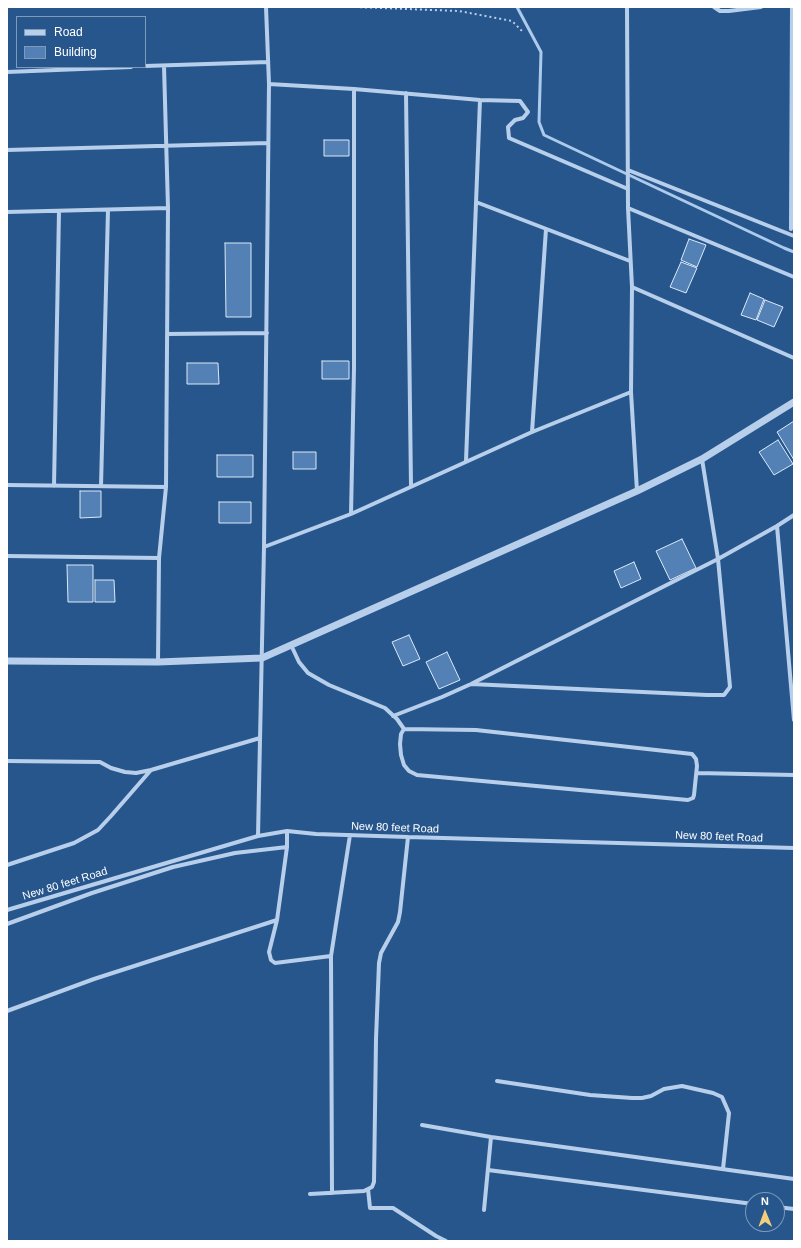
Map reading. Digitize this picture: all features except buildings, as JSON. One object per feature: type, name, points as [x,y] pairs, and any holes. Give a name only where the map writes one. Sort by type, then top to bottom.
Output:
[{"type":"street","points":[[258,836],[264,547],[269,84],[266,7]]},
{"type":"street","points":[[627,7],[628,208],[632,287],[631,392],[637,491]]},
{"type":"street","points":[[714,7],[720,11],[729,11],[762,7]]},
{"type":"street","points":[[785,233],[793,228],[792,7]]},
{"type":"street","points":[[146,66],[268,62]]},
{"type":"street","points":[[158,662],[159,558],[166,487],[168,208],[165,146],[164,66]]},
{"type":"street","points":[[7,72],[106,68]]},
{"type":"street","points":[[269,84],[354,89],[480,100],[520,101],[528,112],[523,118],[515,120],[508,127],[509,138],[628,189]]},
{"type":"street","points":[[351,514],[354,368],[354,89]]},
{"type":"street","points":[[406,93],[411,486]]},
{"type":"street","points":[[466,461],[480,100]]},
{"type":"street","points":[[7,150],[268,143]]},
{"type":"street","points":[[628,170],[794,236]]},
{"type":"street","points":[[476,202],[630,261]]},
{"type":"street","points":[[7,212],[168,208]]},
{"type":"street","points":[[628,208],[794,277]]},
{"type":"street","points":[[101,486],[108,210]]},
{"type":"street","points":[[54,486],[59,211]]},
{"type":"street","points":[[532,432],[546,229]]},
{"type":"street","points":[[632,287],[794,358]]},
{"type":"street","points":[[167,334],[266,333]]},
{"type":"street","points":[[264,547],[351,514],[532,432],[631,392]]},
{"type":"street","points":[[7,661],[158,662],[262,658],[637,491],[702,459],[794,402]]},
{"type":"street","points":[[472,684],[724,695],[730,687],[718,559],[702,459]]},
{"type":"street","points":[[7,485],[166,487]]},
{"type":"street","points":[[393,716],[472,684],[718,559],[794,515]]},
{"type":"street","points":[[777,526],[794,720]]},
{"type":"street","points":[[7,556],[159,558]]},
{"type":"street","points":[[291,645],[299,662],[308,673],[329,685],[385,708],[404,729],[476,730],[692,754],[696,759],[694,795],[693,798],[688,800],[417,775],[409,771],[404,765],[401,755],[401,734],[404,729]]},
{"type":"street","points":[[7,761],[100,762],[125,772],[136,773],[260,738]]},
{"type":"street","points":[[7,865],[74,843],[98,830],[112,816],[151,770]]},
{"type":"street","points":[[696,773],[794,775]]},
{"type":"street","points":[[288,831],[277,920],[269,952],[271,960],[275,963],[331,956]]},
{"type":"street","name":"New 80 feet Road","points":[[7,910],[258,836],[288,831],[408,837],[794,848]]},
{"type":"street","points":[[332,1193],[331,956],[350,835]]},
{"type":"street","points":[[310,1194],[368,1190],[372,1187],[374,1182],[376,1039],[379,963],[381,953],[398,922],[408,837]]},
{"type":"street","points":[[7,924],[92,893],[173,867],[235,853],[287,847]]},
{"type":"street","points":[[7,1011],[94,979],[277,920]]},
{"type":"street","points":[[497,1081],[590,1095],[632,1098],[651,1096],[664,1090],[682,1086],[713,1093],[722,1097],[729,1113],[723,1169]]},
{"type":"street","points":[[422,1125],[491,1137],[794,1179]]},
{"type":"street","points":[[484,1210],[491,1137]]},
{"type":"street","points":[[488,1170],[745,1203]]},
{"type":"street","points":[[368,1190],[370,1208],[393,1208],[446,1241]]},
{"type":"path","points":[[355,7],[459,11],[512,21],[522,31]]},
{"type":"waterway","points":[[517,7],[541,52],[539,122],[544,135],[794,252]]}]
